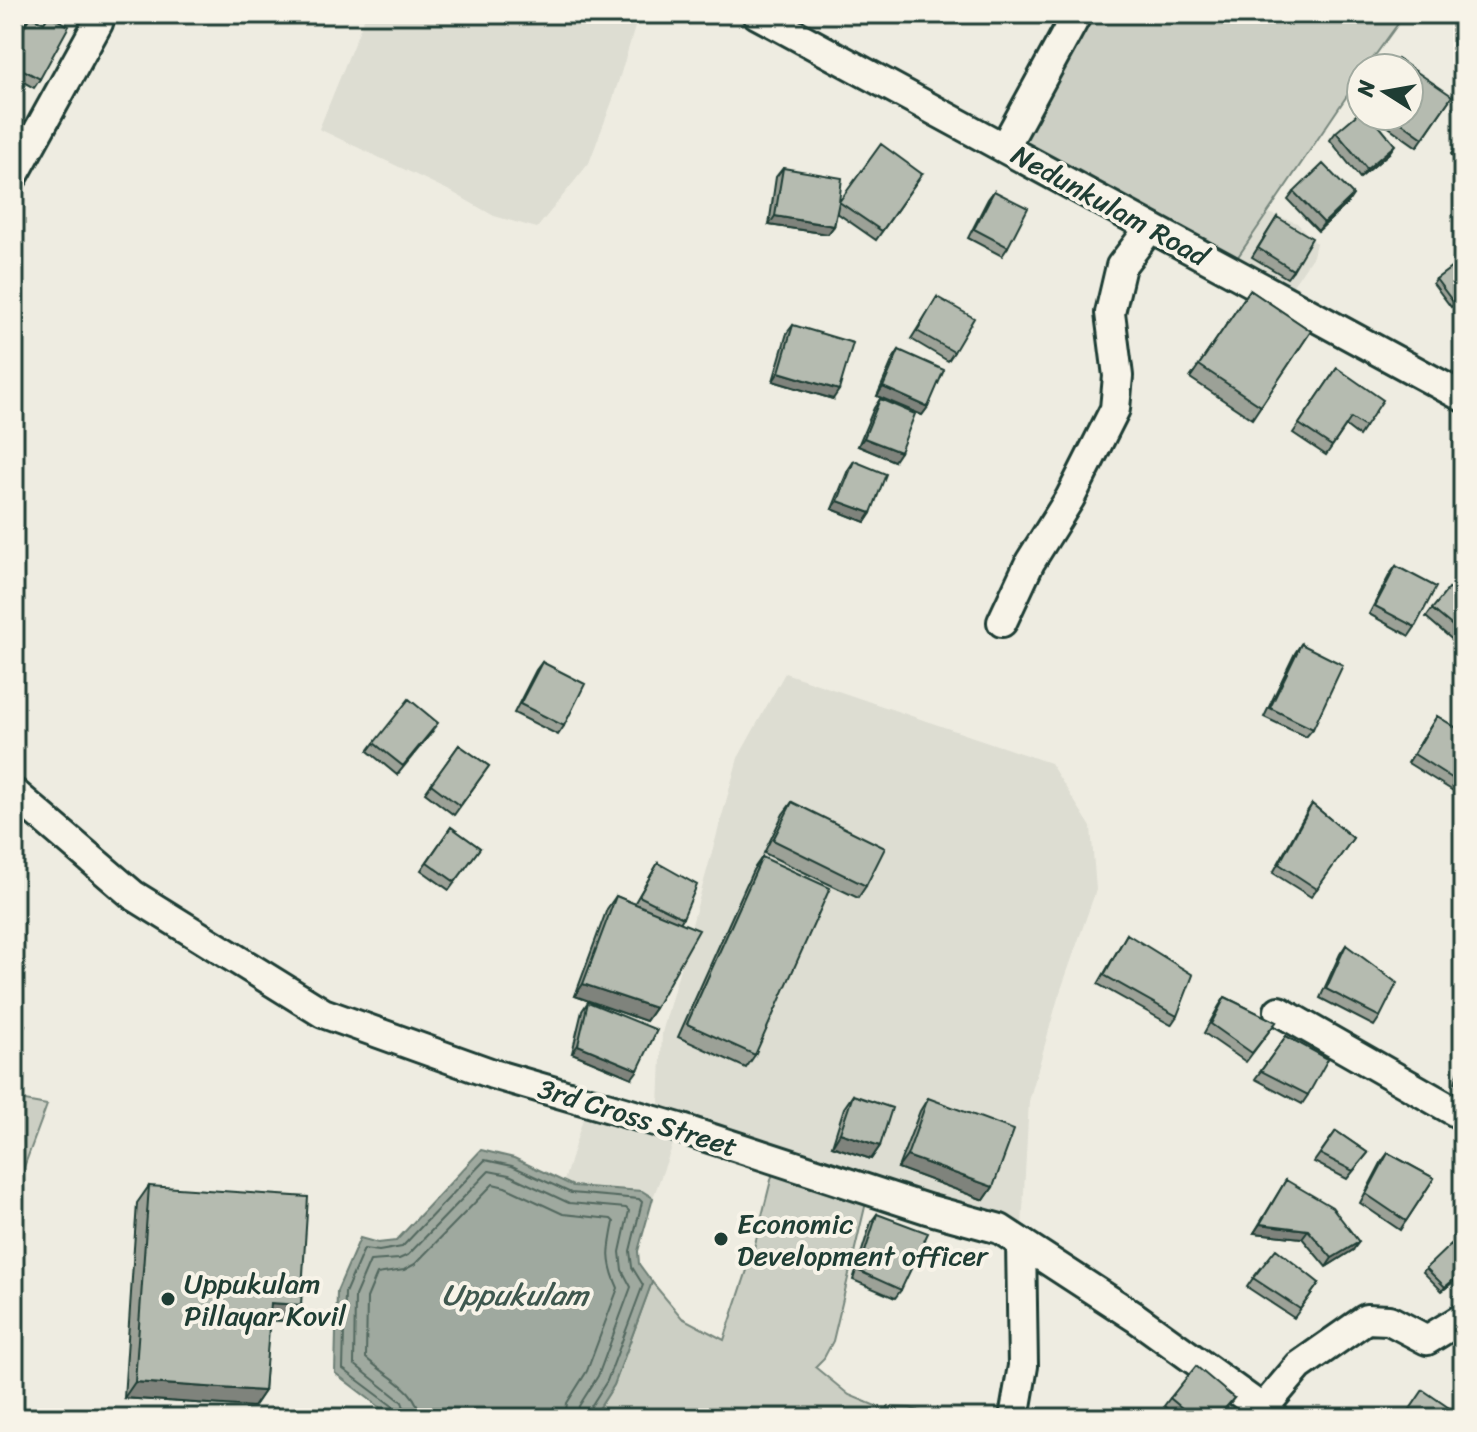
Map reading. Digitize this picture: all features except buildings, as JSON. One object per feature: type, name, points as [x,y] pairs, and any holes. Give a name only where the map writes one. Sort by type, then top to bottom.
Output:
[{"type":"street","points":[[14,175],[98,23],[100,14]]},
{"type":"street","name":"Nedunkulam Road","points":[[757,14],[1463,397]]},
{"type":"street","points":[[1004,148],[1077,14]]},
{"type":"street","points":[[1002,622],[1030,562],[1070,498],[1115,409],[1118,376],[1110,313],[1121,266],[1150,228]]},
{"type":"street","name":"3rd Cross Street","points":[[14,793],[133,895],[323,1013],[493,1074],[679,1128],[927,1209],[1000,1229],[1135,1317],[1264,1415]]},
{"type":"street","points":[[1279,1011],[1463,1116]]},
{"type":"street","points":[[1014,1418],[1023,1366],[1021,1243]]},
{"type":"street","points":[[1264,1415],[1299,1366],[1366,1319],[1389,1320],[1427,1340],[1463,1318]]},
{"type":"shaded area","points":[[366,14],[639,14],[589,163],[537,228],[494,216],[452,192],[319,129]]},
{"type":"shaded area","points":[[1077,14],[1405,14],[1378,52],[1345,52],[1345,99],[1229,270],[1004,148]]},
{"type":"shaded area","points":[[1269,213],[1297,223],[1316,243],[1313,256],[1283,300],[1229,270]]},
{"type":"shaded area","points":[[785,673],[1050,763],[1091,827],[1096,890],[1058,998],[1029,1101],[1022,1228],[659,1106],[662,1033],[738,758]]},
{"type":"shaded area","points":[[14,1099],[47,1105],[14,1194]]},
{"type":"shaded area","points":[[588,1102],[679,1128],[653,1198],[642,1191],[573,1186],[564,1181]]},
{"type":"shaded area","points":[[776,1160],[869,1190],[833,1341],[815,1367],[849,1395],[878,1407],[910,1408],[941,1418],[593,1418],[614,1385],[652,1282],[682,1318],[724,1340],[753,1252]]},
{"type":"water","name":"Uppukulam","points":[[481,1150],[514,1158],[573,1186],[642,1191],[653,1198],[638,1251],[639,1264],[652,1282],[614,1385],[593,1418],[394,1418],[335,1373],[337,1291],[360,1238],[378,1243],[396,1241]]},
{"type":"place","name":"Economic Development officer","points":[[721,1239]]},
{"type":"place","name":"Uppukulam Pillayar Kovil","points":[[168,1299]]}]
